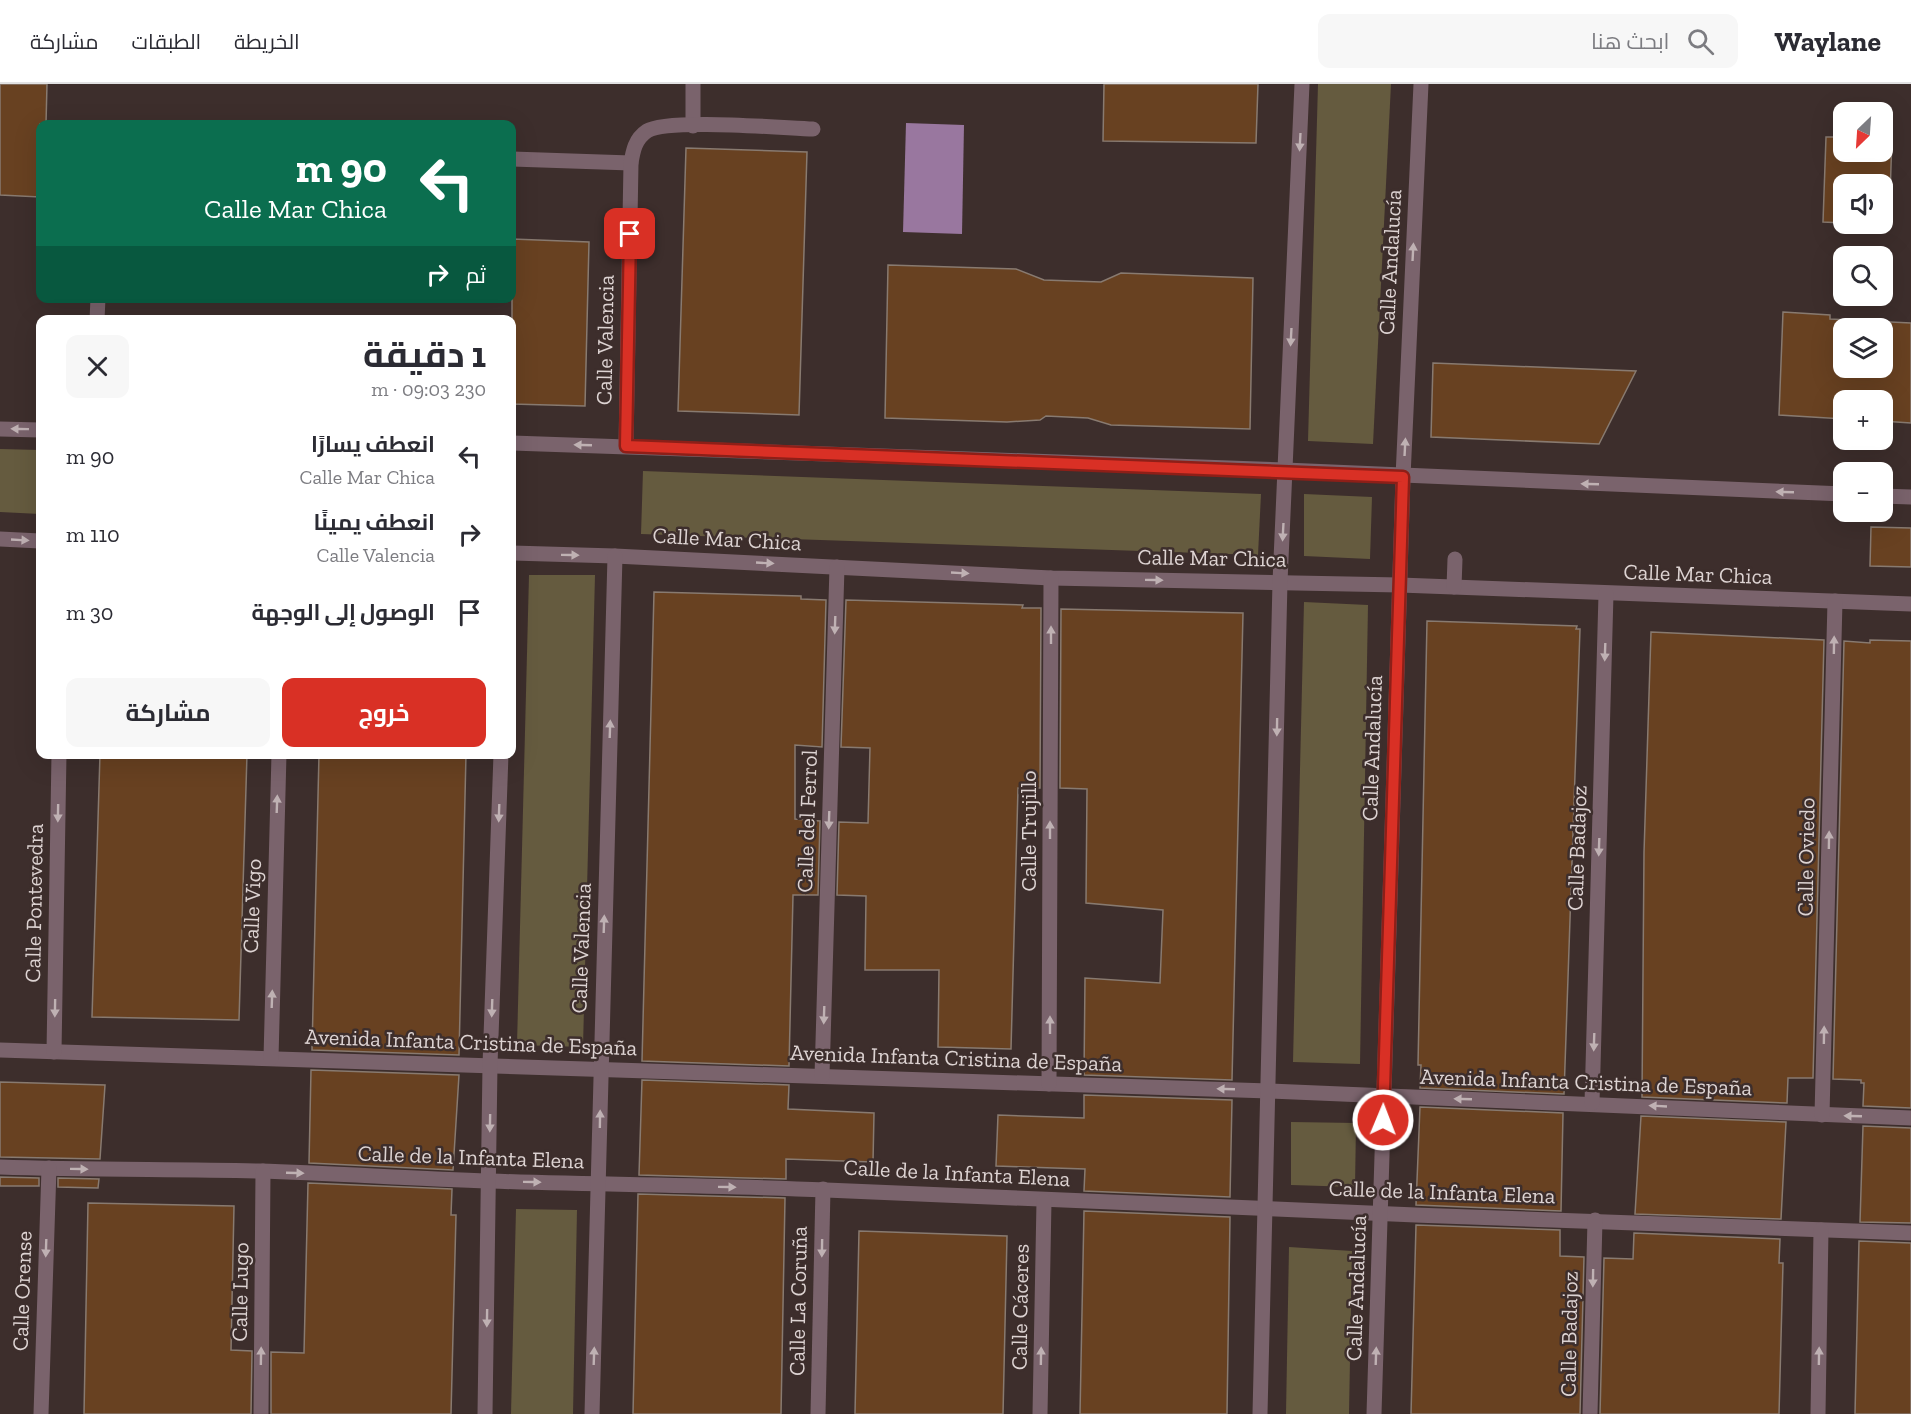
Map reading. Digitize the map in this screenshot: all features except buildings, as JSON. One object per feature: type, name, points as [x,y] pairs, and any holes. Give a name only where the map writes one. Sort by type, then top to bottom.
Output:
[{"type":"street","points":[[693,84],[693,126]]},
{"type":"street","points":[[1260,1414],[1263,1207],[1269,1091],[1280,582],[1302,84]]},
{"type":"street","name":"Calle Andalucía","points":[[1374,1414],[1403,477],[1421,84]]},
{"type":"street","name":"Calle Valencia","points":[[626,446],[631,163],[636,142],[656,127],[813,129]]},
{"type":"street","points":[[516,159],[631,163]]},
{"type":"street","points":[[0,429],[36,430]]},
{"type":"street","points":[[516,443],[830,456],[1285,470],[1403,477],[1833,494]]},
{"type":"street","points":[[1893,496],[1911,497]]},
{"type":"street","points":[[0,539],[36,541]]},
{"type":"street","name":"Calle Mar Chica","points":[[516,554],[615,556],[1051,578],[1400,585],[1911,604]]},
{"type":"street","name":"Calle Valencia","points":[[592,1414],[615,556]]},
{"type":"street","points":[[1454,587],[1455,559]]},
{"type":"street","name":"Calle del Ferrol","points":[[822,1076],[837,567]]},
{"type":"street","name":"Calle Trujillo","points":[[1050,1084],[1051,578]]},
{"type":"street","name":"Calle Badajoz","points":[[1592,1103],[1606,594]]},
{"type":"street","name":"Calle Oviedo","points":[[1822,1115],[1835,601]]},
{"type":"street","name":"Calle Pontevedra","points":[[54,1052],[59,759]]},
{"type":"street","name":"Calle Vigo","points":[[271,1058],[279,759]]},
{"type":"street","points":[[485,1414],[490,1065],[501,759]]},
{"type":"street","name":"Avenida Infanta Cristina de España","points":[[0,1050],[1269,1091],[1911,1118]]},
{"type":"street","name":"Calle de la Infanta Elena","points":[[0,1167],[263,1172],[823,1190],[1044,1201],[1263,1207],[1381,1215],[1595,1220],[1911,1233]]},
{"type":"street","name":"Calle Orense","points":[[41,1414],[49,1168]]},
{"type":"street","name":"Calle Lugo","points":[[261,1414],[263,1172]]},
{"type":"street","name":"Calle La Coruña","points":[[818,1414],[823,1190]]},
{"type":"street","name":"Calle Cáceres","points":[[1040,1414],[1044,1201]]},
{"type":"street","name":"Calle Badajoz","points":[[1590,1414],[1595,1220]]},
{"type":"street","points":[[1818,1414],[1821,1230]]},
{"type":"shaded area","points":[[1318,84],[1391,84],[1373,444],[1308,441]]},
{"type":"shaded area","points":[[906,123],[964,125],[962,234],[903,232]]},
{"type":"shaded area","points":[[0,449],[36,450],[36,514],[0,512]]},
{"type":"shaded area","points":[[643,471],[1261,494],[1258,555],[641,534]]},
{"type":"shaded area","points":[[1304,494],[1372,497],[1370,559],[1304,556]]},
{"type":"shaded area","points":[[529,575],[595,575],[583,1047],[517,1045]]},
{"type":"shaded area","points":[[1304,602],[1368,605],[1360,1064],[1293,1062]]},
{"type":"shaded area","points":[[1291,1122],[1356,1123],[1355,1187],[1291,1185]]},
{"type":"shaded area","points":[[516,1209],[577,1210],[573,1414],[511,1414]]},
{"type":"shaded area","points":[[1289,1247],[1352,1251],[1349,1414],[1286,1414]]},
{"type":"route","points":[[630,234],[626,446],[830,456],[1285,470],[1403,477],[1383,1120]]}]
